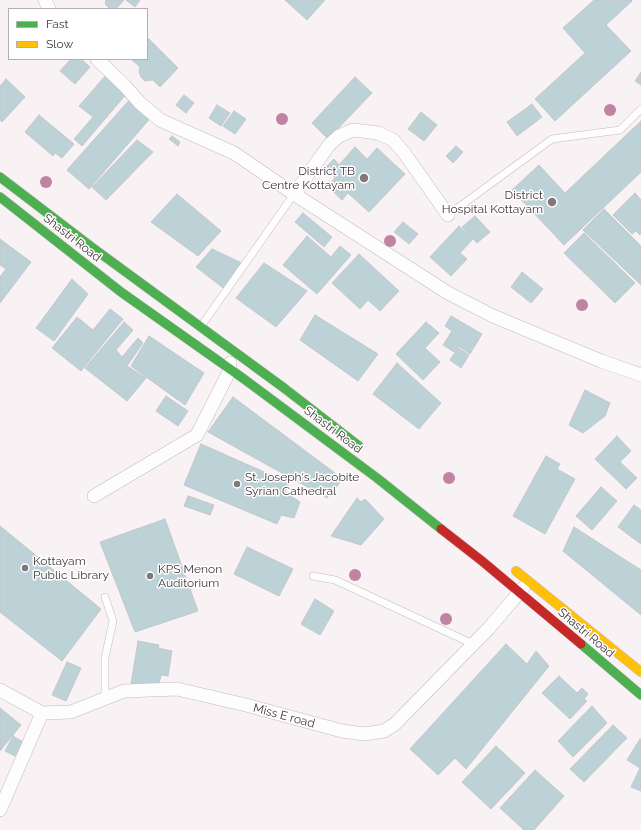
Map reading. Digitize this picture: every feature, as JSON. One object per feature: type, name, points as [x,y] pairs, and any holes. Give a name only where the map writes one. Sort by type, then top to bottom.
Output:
[{"type":"highway","name":"Shastri Road","points":[[0,177],[334,426],[366,452]]},
{"type":"highway","name":"Shastri Road","points":[[1,202],[121,292],[320,434],[482,561],[641,695]]},
{"type":"highway","name":"Shastri Road","points":[[511,567],[641,672]]},
{"type":"street","points":[[98,60],[160,120],[234,153],[294,194],[448,293],[493,316],[601,361],[641,375]]},
{"type":"street","points":[[294,194],[330,145],[339,136],[353,130],[378,133],[393,140],[406,154],[448,215]]},
{"type":"street","points":[[94,496],[198,434],[230,370],[228,348]]},
{"type":"street","name":"Miss E road","points":[[42,713],[71,712],[124,691],[177,689],[342,731],[364,734],[384,731],[395,724],[473,644],[529,581]]},
{"type":"street","points":[[0,690],[42,713],[0,810]]},
{"type":"lane","points":[[448,215],[552,140],[620,130],[641,109]]},
{"type":"lane","points":[[200,327],[294,194]]},
{"type":"lane","points":[[313,576],[335,580],[473,644]]},
{"type":"lane","points":[[105,597],[113,621],[105,658],[105,699]]},
{"type":"building","points":[[106,0],[124,0],[117,8],[109,8],[105,4]]},
{"type":"building","points":[[126,0],[140,0],[135,7]]},
{"type":"building","points":[[285,0],[325,0],[307,20]]},
{"type":"building","points":[[594,0],[632,1],[606,25],[631,51],[555,121],[535,99],[585,53],[563,28]]},
{"type":"building","points":[[149,39],[178,68],[160,87],[153,80],[145,81],[139,72],[140,67],[132,60],[148,60]]},
{"type":"building","points":[[70,60],[82,60],[90,67],[75,84],[60,71]]},
{"type":"building","points":[[641,72],[641,85],[635,81]]},
{"type":"building","points":[[107,74],[128,92],[82,146],[74,139],[93,117],[79,106]]},
{"type":"building","points":[[355,77],[372,93],[328,139],[312,123]]},
{"type":"building","points":[[6,79],[25,97],[2,122],[0,120],[0,86]]},
{"type":"building","points":[[184,95],[194,103],[186,113],[176,105]]},
{"type":"building","points":[[132,97],[153,115],[89,189],[67,170]]},
{"type":"building","points":[[532,104],[542,117],[517,136],[507,122]]},
{"type":"building","points":[[217,105],[230,113],[221,126],[209,118]]},
{"type":"building","points":[[234,111],[246,119],[235,134],[223,126]]},
{"type":"building","points":[[421,112],[437,125],[424,141],[408,129]]},
{"type":"building","points":[[39,115],[74,144],[62,158],[55,153],[53,156],[25,132]]},
{"type":"building","points":[[641,121],[641,172],[564,245],[512,190],[539,165],[565,193]]},
{"type":"building","points":[[172,136],[180,142],[178,146],[169,139]]},
{"type":"building","points":[[137,140],[153,152],[106,200],[92,187]]},
{"type":"building","points":[[456,146],[463,152],[453,163],[446,156]]},
{"type":"building","name":"District TB Centre Kottayam","points":[[355,147],[367,159],[377,148],[405,174],[369,212],[348,193],[342,200],[327,186],[335,178],[325,168],[334,159],[339,165]]},
{"type":"building","points":[[635,193],[641,200],[640,235],[636,231],[632,234],[613,215]]},
{"type":"building","points":[[177,194],[221,231],[198,256],[151,222]]},
{"type":"building","points":[[604,209],[641,246],[641,285],[583,230]]},
{"type":"building","points":[[303,213],[332,237],[324,247],[295,222]]},
{"type":"building","points":[[475,216],[490,232],[477,243],[462,227]]},
{"type":"building","points":[[403,222],[418,234],[409,244],[394,232]]},
{"type":"building","points":[[459,226],[473,239],[460,253],[467,259],[451,276],[430,257]]},
{"type":"building","points":[[584,233],[635,283],[615,303],[564,253]]},
{"type":"building","points":[[307,236],[331,257],[340,246],[351,255],[317,294],[283,265]]},
{"type":"building","points":[[0,239],[31,262],[0,303],[0,277],[6,269],[0,265]]},
{"type":"building","points":[[212,249],[246,265],[226,290],[196,267]]},
{"type":"building","points":[[359,254],[399,291],[380,311],[368,300],[360,309],[332,283]]},
{"type":"building","points":[[264,263],[307,291],[276,327],[236,298]]},
{"type":"building","points":[[522,272],[543,289],[531,303],[511,287]]},
{"type":"building","points":[[72,279],[88,294],[54,341],[36,328]]},
{"type":"building","points":[[110,309],[123,319],[81,371],[52,348],[77,317],[93,330]]},
{"type":"building","points":[[315,315],[378,354],[358,381],[300,340]]},
{"type":"building","points":[[451,316],[482,334],[470,354],[458,346],[454,352],[443,345],[452,331],[445,326]]},
{"type":"building","points":[[124,322],[133,330],[116,350],[122,357],[138,338],[143,343],[127,366],[146,378],[127,401],[85,368]]},
{"type":"building","points":[[426,322],[439,333],[425,348],[440,362],[423,380],[396,354]]},
{"type":"building","points":[[149,336],[204,373],[185,405],[131,366]]},
{"type":"building","points":[[458,348],[469,355],[461,368],[450,360]]},
{"type":"building","points":[[397,363],[441,403],[419,429],[373,394]]},
{"type":"building","points":[[585,390],[610,403],[605,416],[583,433],[569,425]]},
{"type":"building","points":[[166,396],[188,411],[178,426],[156,411]]},
{"type":"building","points":[[233,397],[343,479],[327,498],[208,432]]},
{"type":"building","points":[[617,436],[631,451],[620,462],[637,478],[626,489],[595,459]]},
{"type":"building","name":"St. Joseph's Jacobite Syrian Cathedral","points":[[201,444],[289,483],[285,492],[300,502],[294,518],[281,515],[277,524],[184,485]]},
{"type":"building","points":[[546,456],[560,464],[557,469],[575,479],[545,534],[513,516]]},
{"type":"building","points":[[601,487],[617,501],[592,530],[576,516]]},
{"type":"building","points":[[188,496],[214,505],[210,515],[184,506]]},
{"type":"building","points":[[357,498],[361,502],[365,499],[384,519],[361,545],[331,536]]},
{"type":"building","points":[[634,505],[641,510],[641,544],[618,527]]},
{"type":"building","name":"KPS Menon Auditorium","points":[[165,519],[198,611],[135,632],[100,542]]},
{"type":"building","name":"Kottayam Public Library","points":[[0,526],[101,609],[62,661],[0,612]]},
{"type":"building","points":[[574,527],[641,570],[641,615],[563,551]]},
{"type":"building","points":[[247,547],[293,569],[279,596],[234,574]]},
{"type":"building","points":[[315,599],[334,611],[320,635],[301,624]]},
{"type":"building","points":[[138,641],[159,645],[158,648],[172,651],[168,676],[161,675],[158,689],[131,684]]},
{"type":"building","points":[[506,644],[527,664],[536,651],[549,666],[466,769],[455,758],[438,775],[410,749]]},
{"type":"building","points":[[67,662],[81,668],[66,701],[52,695]]},
{"type":"building","points":[[559,676],[577,693],[582,688],[588,694],[584,699],[587,701],[570,719],[542,693]]},
{"type":"building","points":[[592,706],[607,723],[573,757],[558,741]]},
{"type":"building","points":[[0,708],[21,725],[0,751]]},
{"type":"building","points":[[613,725],[627,738],[584,782],[570,769]]},
{"type":"building","points":[[13,736],[23,742],[15,756],[5,751]]},
{"type":"building","points":[[640,739],[641,791],[631,787],[640,768],[627,760]]},
{"type":"building","points":[[496,746],[525,773],[491,809],[462,782]]},
{"type":"building","points":[[535,770],[564,796],[534,830],[524,830],[500,808]]},
{"type":"traffic: fast","points":[[0,177],[93,248],[284,388],[359,446]]},
{"type":"traffic: fast","points":[[0,197],[121,292],[244,379],[377,478],[441,529]]},
{"type":"traffic: fast","points":[[581,644],[641,695]]},
{"type":"traffic: slow","points":[[516,571],[641,672]]},
{"type":"traffic: jam","points":[[441,529],[482,561],[581,644]]},
{"type":"place","name":"District TB Centre Kottayam","points":[[364,178]]},
{"type":"place","name":"District Hospital Kottayam","points":[[552,202]]},
{"type":"place","name":"St. Joseph's Jacobite Syrian Cathedral","points":[[237,484]]},
{"type":"place","name":"Kottayam Public Library","points":[[25,568]]},
{"type":"place","name":"KPS Menon Auditorium","points":[[150,576]]}]
